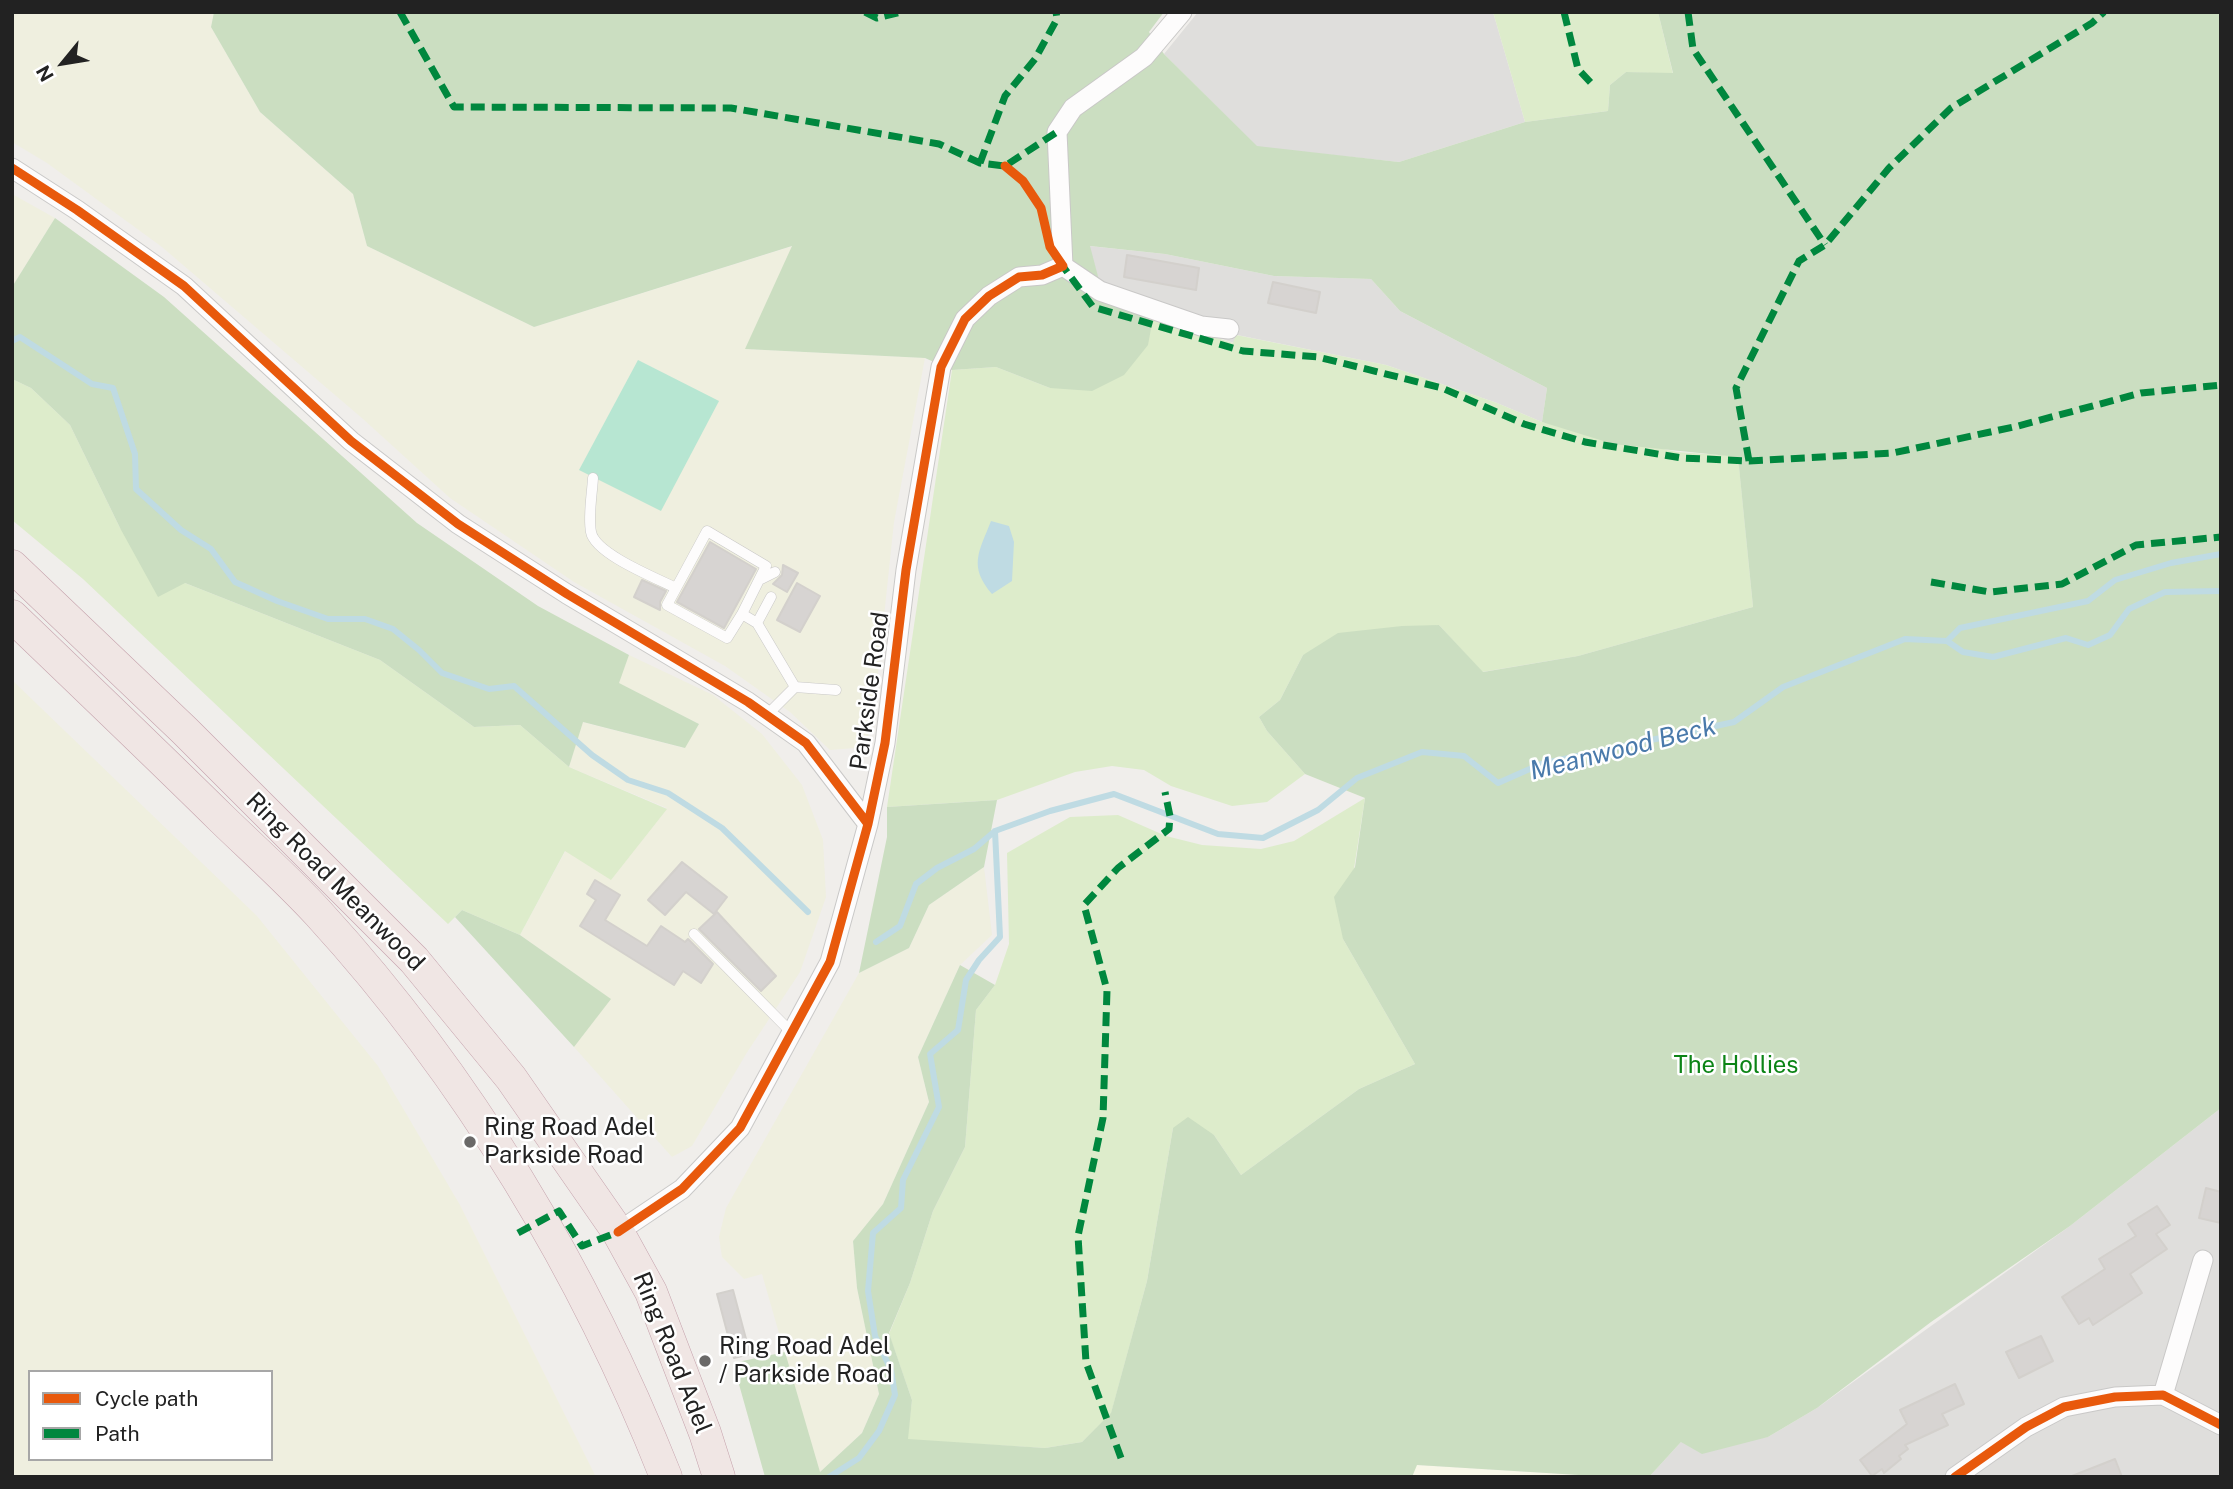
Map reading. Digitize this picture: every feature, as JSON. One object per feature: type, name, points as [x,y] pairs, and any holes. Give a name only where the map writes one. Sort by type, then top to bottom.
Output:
[{"type":"highway","name":"Ring Road Meanwood","points":[[12,566],[185,731],[414,960],[511,1078],[618,1232]]},
{"type":"highway","name":"Ring Road Meanwood","points":[[12,616],[318,913],[391,997],[476,1113],[584,1296],[625,1378],[666,1477]]},
{"type":"highway","name":"Ring Road Adel","points":[[618,1232],[651,1292],[719,1477]]},
{"type":"street","points":[[1182,12],[1144,57],[1073,108],[1057,132],[1063,266],[1100,291],[1201,326],[1229,329]]},
{"type":"street","points":[[12,168],[77,210],[184,286],[351,441],[458,524],[566,594],[767,715],[806,743],[868,824]]},
{"type":"street","name":"Parkside Road","points":[[618,1232],[682,1189],[740,1128],[830,962],[868,824],[885,743],[906,570],[941,367],[965,319],[989,296],[1019,277],[1042,275],[1063,266]]},
{"type":"street","points":[[2163,1395],[2203,1260]]},
{"type":"street","points":[[1955,1477],[2026,1427],[2064,1407],[2115,1398],[2163,1395],[2221,1425]]},
{"type":"lane","points":[[593,478],[590,531],[595,543],[607,553],[676,588]]},
{"type":"lane","points":[[707,531],[766,566],[727,638],[667,605],[676,588],[707,531]]},
{"type":"lane","points":[[759,580],[775,572]]},
{"type":"lane","points":[[757,624],[772,597]]},
{"type":"lane","points":[[742,614],[757,624],[795,687]]},
{"type":"lane","points":[[767,715],[795,687],[836,690]]},
{"type":"lane","points":[[694,934],[792,1033]]},
{"type":"shaded area","points":[[1198,12],[1493,12],[1525,122],[1399,162],[1257,147],[1164,54]]},
{"type":"shaded area","points":[[1089,246],[1165,254],[1274,276],[1371,279],[1400,311],[1547,388],[1542,422],[1497,403],[1386,365],[1237,335],[1234,343],[1104,299]]},
{"type":"shaded area","points":[[2221,1108],[2221,1477],[1649,1477],[1681,1442],[1768,1437],[1817,1408],[2070,1226]]},
{"type":"shaded area","points":[[1416,1465],[1611,1477],[1412,1477]]},
{"type":"green space","points":[[12,12],[214,12],[211,27],[260,112],[353,194],[367,246],[534,327],[793,246],[746,349],[925,358],[894,522],[878,673],[868,737],[855,748],[830,750],[790,712],[725,666],[574,582],[450,498],[363,419],[162,247],[47,163],[12,142]]},
{"type":"green space","name":"The Hollies","points":[[214,12],[1164,12],[1149,32],[1164,54],[1257,146],[1399,162],[1525,122],[1608,111],[1610,85],[1626,72],[1673,73],[1658,12],[2221,12],[2221,1108],[2070,1226],[1931,1322],[1817,1408],[1768,1437],[1702,1454],[1681,1442],[1649,1477],[1417,1465],[1412,1477],[765,1477],[733,1363],[785,1352],[820,1472],[862,1433],[879,1394],[857,1288],[853,1241],[883,1204],[929,1102],[918,1057],[960,965],[995,985],[976,1010],[965,1147],[933,1211],[910,1283],[889,1333],[912,1400],[908,1439],[1045,1448],[1082,1442],[1111,1413],[1147,1281],[1173,1128],[1188,1117],[1214,1135],[1241,1175],[1359,1089],[1415,1064],[1343,939],[1334,897],[1355,867],[1365,798],[1305,774],[1267,731],[1259,717],[1280,700],[1303,655],[1338,633],[1439,625],[1483,672],[1578,656],[1753,607],[1738,457],[1613,444],[1542,422],[1547,388],[1400,311],[1371,279],[1274,276],[1165,254],[1090,246],[1104,299],[1153,318],[1148,345],[1124,375],[1092,391],[1050,388],[996,367],[952,370],[925,358],[745,349],[792,246],[534,327],[367,246],[353,194],[260,112],[211,27]]},
{"type":"green space","points":[[1493,12],[1658,12],[1673,74],[1626,72],[1610,85],[1608,111],[1525,122]]},
{"type":"green space","points":[[12,194],[55,218],[12,287]]},
{"type":"green space","points":[[55,218],[164,297],[417,523],[538,606],[629,655],[619,683],[699,724],[685,748],[583,722],[569,767],[520,725],[474,727],[380,660],[185,583],[158,597],[120,528],[70,425],[31,388],[12,379],[12,287]]},
{"type":"green space","points":[[1153,318],[1233,343],[1236,335],[1386,365],[1497,403],[1542,422],[1677,452],[1738,456],[1753,607],[1578,656],[1482,672],[1439,625],[1303,655],[1280,700],[1259,717],[1267,731],[1305,774],[1267,802],[1232,806],[1171,786],[1144,770],[1112,766],[1075,772],[997,800],[887,807],[952,370],[996,367],[1050,388]]},
{"type":"green space","points":[[638,360],[719,401],[661,511],[579,470]]},
{"type":"green space","points":[[12,379],[31,388],[70,425],[120,528],[185,583],[380,660],[474,727],[520,725],[569,767],[667,809],[611,880],[565,851],[520,935],[462,910],[448,924],[83,579],[12,520]]},
{"type":"green space","points":[[629,655],[713,695],[762,734],[802,785],[823,840],[826,897],[800,972],[746,1054],[692,1146],[672,1157],[574,1047],[610,999],[520,935],[566,850],[667,808],[569,767],[582,722],[684,748],[699,724],[618,683]]},
{"type":"green space","points":[[12,680],[257,916],[378,1066],[460,1205],[596,1477],[12,1477]]},
{"type":"green space","points":[[1365,798],[1343,939],[1415,1064],[1359,1089],[1241,1175],[1214,1135],[1173,1128],[1147,1281],[1111,1414],[1082,1442],[1045,1448],[907,1440],[912,1400],[889,1334],[910,1283],[933,1211],[965,1147],[976,1010],[995,985],[1009,944],[1007,853],[1070,817],[1118,815],[1166,836],[1202,845],[1261,849],[1294,841]]},
{"type":"green space","points":[[997,800],[984,867],[929,905],[909,948],[859,973],[887,837],[887,807]]},
{"type":"green space","points":[[984,867],[992,935],[960,965],[918,1057],[929,1102],[883,1204],[853,1241],[857,1288],[879,1394],[862,1433],[819,1473],[762,1274],[744,1279],[722,1257],[719,1237],[726,1208],[859,973],[909,948],[929,905]]},
{"type":"green space","points":[[462,910],[520,935],[611,999],[574,1047],[455,917]]},
{"type":"water","points":[[991,521],[1009,526],[1014,542],[1012,581],[992,594],[978,567],[980,550]]},
{"type":"building","points":[[1127,255],[1199,268],[1196,290],[1124,277]]},
{"type":"building","points":[[1273,282],[1320,292],[1316,313],[1268,303]]},
{"type":"building","points":[[710,542],[756,569],[724,628],[677,602]]},
{"type":"building","points":[[783,565],[798,573],[787,592],[773,584],[782,575]]},
{"type":"building","points":[[642,580],[666,591],[660,602],[660,610],[634,597]]},
{"type":"building","points":[[797,583],[820,596],[800,632],[777,620]]},
{"type":"building","points":[[682,862],[727,897],[714,914],[686,892],[665,915],[648,900]]},
{"type":"building","points":[[595,880],[620,895],[605,920],[647,946],[661,926],[685,942],[688,939],[713,964],[701,983],[683,971],[674,985],[580,926],[596,900],[587,894]]},
{"type":"building","points":[[717,912],[776,976],[761,991],[699,929]]},
{"type":"building","points":[[2206,1188],[2221,1192],[2221,1223],[2199,1218]]},
{"type":"building","points":[[2157,1206],[2170,1225],[2156,1234],[2167,1249],[2130,1274],[2142,1293],[2093,1325],[2089,1318],[2079,1324],[2062,1297],[2105,1269],[2099,1259],[2136,1236],[2128,1224]]},
{"type":"building","points":[[733,1290],[750,1354],[734,1358],[717,1294]]},
{"type":"building","points":[[2041,1336],[2053,1361],[2019,1378],[2006,1352]]},
{"type":"building","points":[[1955,1384],[1964,1404],[1942,1414],[1948,1425],[1905,1445],[1908,1449],[1899,1456],[1901,1459],[1884,1473],[1882,1469],[1872,1476],[1860,1460],[1907,1424],[1900,1410]]},
{"type":"building","points":[[2115,1459],[2122,1477],[2072,1477],[2072,1476]]},
{"type":"waterway","name":"Meanwood Beck","points":[[12,341],[20,337],[92,384],[113,388],[135,454],[136,489],[181,530],[211,549],[235,582],[277,601],[328,619],[365,619],[393,629],[442,673],[489,689],[514,686],[592,755],[628,780],[668,793],[722,828],[808,912]]},
{"type":"waterway","name":"Meanwood Beck","points":[[876,942],[900,926],[916,884],[937,868],[974,849],[995,831],[1050,811],[1114,794],[1218,834],[1263,838],[1318,810],[1357,778],[1422,752],[1464,756],[1498,783],[1541,764],[1734,722],[1783,687],[1905,639],[1947,641],[1960,628],[2088,601],[2115,580],[2171,563],[2221,554]]},
{"type":"waterway","points":[[1947,641],[1963,652],[1993,657],[2066,638],[2088,645],[2110,635],[2129,609],[2165,592],[2221,591]]},
{"type":"waterway","points":[[829,1477],[859,1458],[879,1431],[895,1395],[891,1370],[875,1336],[868,1291],[873,1233],[901,1208],[903,1180],[939,1107],[930,1054],[958,1030],[966,980],[979,960],[1000,937],[995,831]]},
{"type":"marked path","points":[[400,12],[454,107],[731,108],[939,144],[980,163],[1005,166],[1057,132]]},
{"type":"marked path","points":[[865,12],[877,18],[901,12]]},
{"type":"marked path","points":[[980,163],[1005,96],[1035,59],[1057,19],[1056,12]]},
{"type":"marked path","points":[[1564,12],[1578,69],[1593,85]]},
{"type":"marked path","points":[[1688,12],[1693,49],[1825,245]]},
{"type":"marked path","points":[[1749,461],[1736,388],[1799,261],[1825,245],[1889,168],[1951,108],[2092,23],[2104,12]]},
{"type":"marked path","points":[[1059,261],[1093,307],[1243,351],[1318,357],[1442,388],[1524,424],[1585,442],[1682,458],[1749,461],[1893,453],[2018,426],[2141,393],[2221,385]]},
{"type":"marked path","points":[[1931,582],[1990,592],[2062,584],[2136,545],[2221,537]]},
{"type":"marked path","points":[[1121,1458],[1086,1362],[1078,1236],[1103,1118],[1107,990],[1084,905],[1118,868],[1169,829],[1170,816],[1165,792]]},
{"type":"marked path","points":[[518,1233],[559,1211],[582,1246],[618,1232]]},
{"type":"cycle path","points":[[618,1232],[682,1189],[740,1128],[830,962],[868,824],[885,743],[906,570],[941,367],[965,319],[989,296],[1019,277],[1042,275],[1063,266],[1050,247],[1041,208],[1023,181],[1005,166]]},
{"type":"cycle path","points":[[12,168],[77,210],[184,286],[351,441],[458,524],[567,594],[748,702],[806,743],[868,824]]},
{"type":"cycle path","points":[[1955,1477],[2026,1427],[2064,1407],[2115,1397],[2163,1395],[2221,1425]]},
{"type":"place","name":"Ring Road Adel Parkside Road","points":[[470,1142]]},
{"type":"place","name":"Ring Road Adel / Parkside Road","points":[[705,1361]]}]
